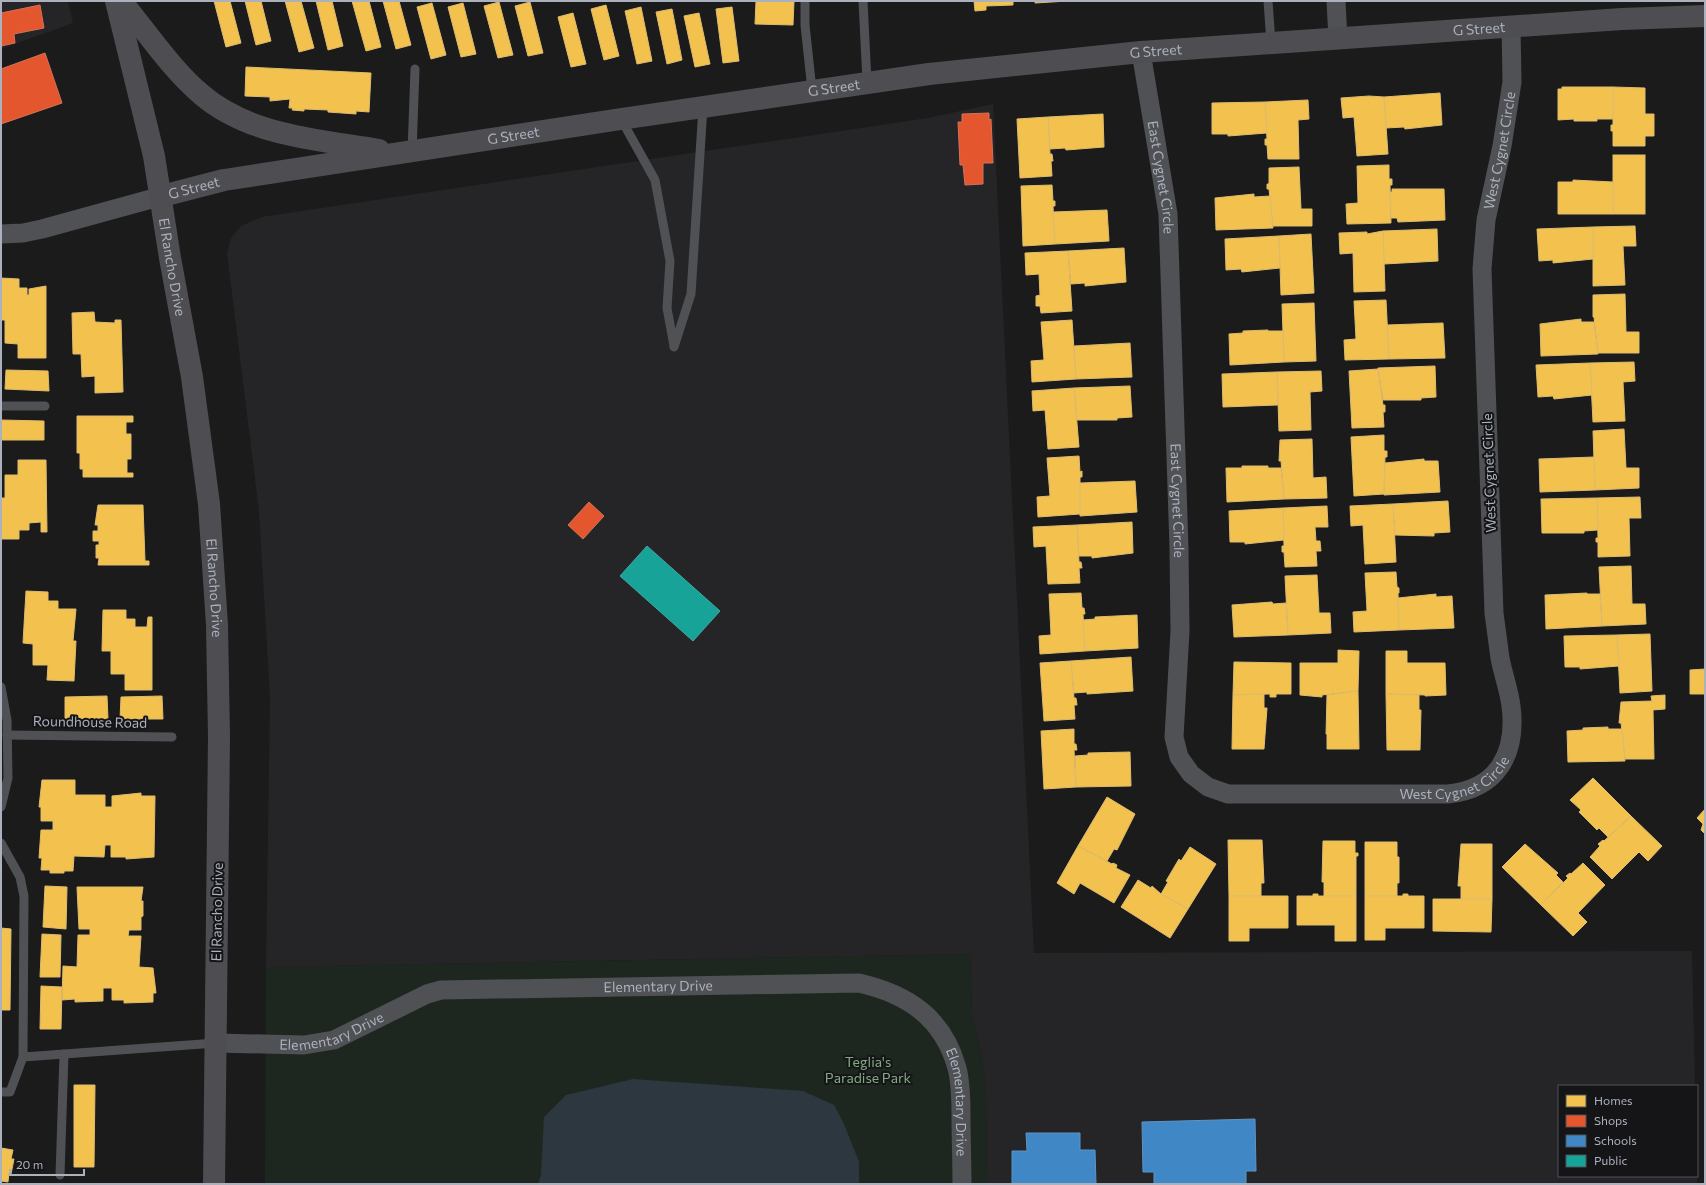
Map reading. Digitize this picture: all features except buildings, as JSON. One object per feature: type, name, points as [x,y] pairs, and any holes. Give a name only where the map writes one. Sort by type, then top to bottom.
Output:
[{"type":"street","name":"El Rancho Drive","points":[[116,1],[154,156],[162,196],[170,258],[196,408],[209,504],[217,625],[219,737],[214,1184]]},
{"type":"street","points":[[121,1],[191,86],[203,96],[240,119],[269,130],[405,153]]},
{"type":"street","points":[[1336,1],[1338,39]]},
{"type":"street","name":"G Street","points":[[1,234],[23,233],[42,229],[224,180],[868,82],[1141,52],[1511,27],[1705,16]]},
{"type":"street","name":"West Cygnet Circle","points":[[1359,794],[1448,794],[1462,792],[1482,784],[1497,772],[1507,756],[1512,736],[1511,706],[1500,658],[1494,613],[1482,269],[1486,220],[1502,146],[1512,82],[1511,27]]},
{"type":"street","name":"East Cygnet Circle","points":[[1141,52],[1168,214],[1180,586],[1180,631],[1174,737],[1179,756],[1192,774],[1208,787],[1228,794],[1359,794]]},
{"type":"street","name":"Elementary Drive","points":[[216,1043],[304,1045],[334,1040],[428,994],[441,990],[858,983],[884,989],[911,1002],[928,1017],[946,1040],[957,1068],[960,1092],[962,1184]]},
{"type":"lane","points":[[805,1],[805,25],[812,90]]},
{"type":"lane","points":[[863,1],[868,82]]},
{"type":"lane","points":[[1268,1],[1271,43]]},
{"type":"lane","points":[[405,153],[415,69]]},
{"type":"lane","points":[[621,119],[655,180],[670,261],[667,308],[674,347],[691,294],[703,107]]},
{"type":"lane","points":[[1,406],[45,406]]},
{"type":"lane","points":[[1,687],[7,735],[8,778],[1,807]]},
{"type":"lane","name":"Roundhouse Road","points":[[7,735],[172,737]]},
{"type":"lane","points":[[1,843],[20,878],[24,896],[23,1057],[10,1092],[1,1092]]},
{"type":"lane","points":[[23,1057],[216,1043]]},
{"type":"lane","points":[[60,1175],[64,1054]]},
{"type":"shaded area","points":[[1,1],[68,1],[73,23],[1,49]]},
{"type":"shaded area","points":[[993,104],[1034,953],[1692,951],[1695,1085],[1558,1085],[1558,1177],[1697,1177],[1697,1184],[987,1184],[986,1091],[982,1058],[972,1013],[970,954],[266,967],[270,698],[259,511],[227,253],[231,238],[241,226],[261,217],[928,118]]},
{"type":"shaded area","points":[[633,1079],[803,1091],[834,1105],[844,1124],[859,1162],[859,1184],[538,1184],[541,1175],[544,1117],[566,1095]]},
{"type":"green space","name":"Teglia's Paradise Park","points":[[970,954],[972,1013],[982,1058],[986,1091],[987,1184],[265,1184],[266,967]]}]
